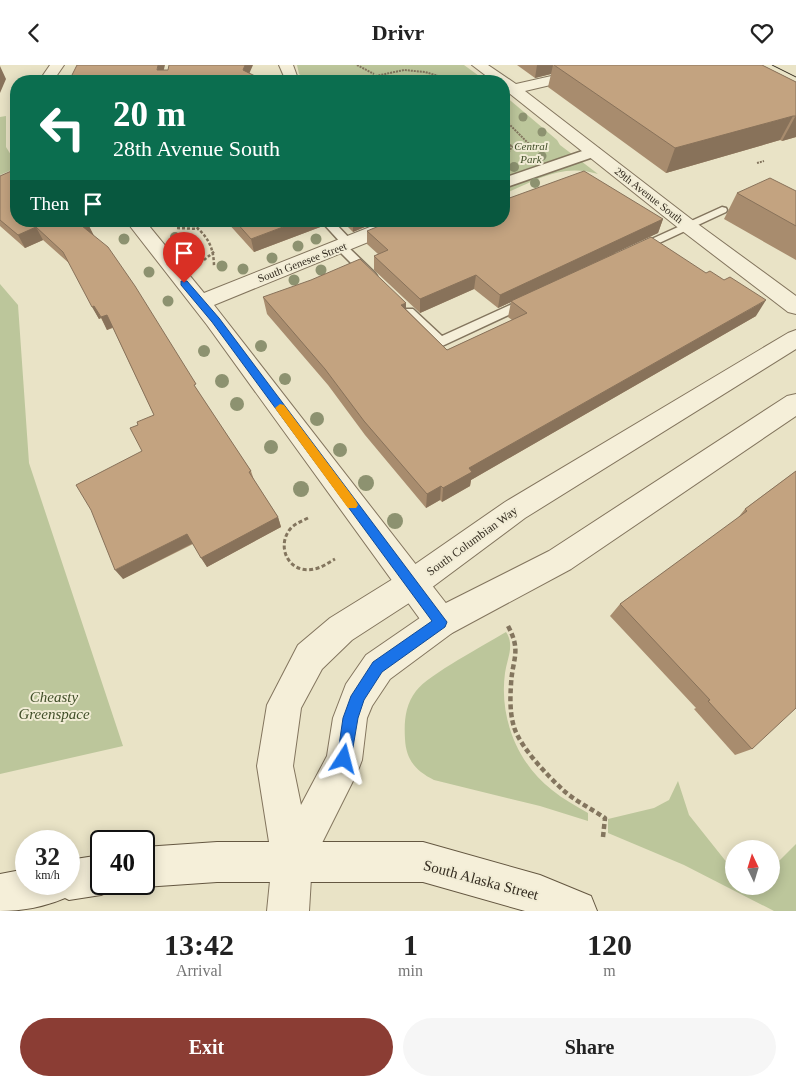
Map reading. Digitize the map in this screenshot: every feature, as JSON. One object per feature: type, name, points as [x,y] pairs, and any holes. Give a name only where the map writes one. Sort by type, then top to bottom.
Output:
[{"type":"street","name":"29th Avenue South","points":[[479,65],[494,75]]},
{"type":"street","points":[[510,84],[615,68]]},
{"type":"street","name":"29th Avenue South","points":[[510,86],[688,226],[796,307]]},
{"type":"street","points":[[510,181],[594,152]]},
{"type":"street","points":[[140,227],[201,302],[441,622]]},
{"type":"street","name":"South Genesee Street","points":[[201,302],[389,227]]},
{"type":"street","name":"South Columbian Way","points":[[292,861],[276,766],[284,705],[310,657],[341,629],[412,584],[515,510],[796,338]]},
{"type":"street","points":[[288,911],[292,861],[344,759],[350,718],[358,696],[378,667],[441,622],[560,559],[796,403]]},
{"type":"street","points":[[155,866],[217,862],[292,861]]},
{"type":"street","name":"South Alaska Street","points":[[292,861],[423,862],[540,895],[576,911]]},
{"type":"street","points":[[0,894],[15,891]]},
{"type":"lane","points":[[627,254],[722,210]]},
{"type":"lane","points":[[331,227],[383,288]]},
{"type":"lane","points":[[397,301],[440,343],[538,296]]},
{"type":"path","points":[[357,65],[375,75],[411,70],[436,75]]},
{"type":"path","points":[[510,125],[529,144],[512,147]]},
{"type":"path","points":[[510,152],[512,147]]},
{"type":"path","points":[[757,163],[764,161]]},
{"type":"path","points":[[196,227],[204,232],[215,251],[214,272]]},
{"type":"path","points":[[174,228],[199,229]]},
{"type":"path","points":[[201,262],[215,251]]},
{"type":"path","points":[[308,518],[289,530],[284,539],[283,550],[288,563],[294,568],[310,570],[317,569],[335,559]]},
{"type":"path","points":[[508,625],[515,639],[516,657],[511,675],[510,703],[514,728],[526,749],[564,791],[605,817],[603,837]]},
{"type":"green space","points":[[297,65],[464,65],[478,75],[300,75]]},
{"type":"green space","name":"Central Park","points":[[510,100],[557,140],[560,145],[598,174],[572,171],[561,172],[538,179],[510,191]]},
{"type":"green space","points":[[6,116],[6,147],[10,153],[10,171],[0,175],[0,117]]},
{"type":"green space","name":"Cheasty Greenspace","points":[[0,284],[18,305],[29,463],[123,746],[0,774]]},
{"type":"green space","points":[[506,632],[510,642],[510,652],[505,673],[505,706],[513,738],[529,767],[552,790],[588,813],[588,821],[540,806],[434,780],[417,769],[407,753],[405,720],[407,708],[416,691],[445,668]]},
{"type":"green space","points":[[678,781],[689,815],[725,860],[725,886],[684,865],[608,833],[608,819],[654,808],[669,800]]},
{"type":"green space","points":[[796,844],[796,911],[774,911],[743,895],[780,895],[780,860]]},
{"type":"building","points":[[77,65],[158,65],[157,70],[168,70],[169,65],[245,65],[243,70],[253,75],[72,75]]},
{"type":"building","points":[[554,65],[762,65],[796,82],[796,116],[675,148]]},
{"type":"building","points":[[584,171],[663,219],[500,295],[476,275],[420,299],[374,256],[388,250],[367,231],[377,227],[510,227],[510,198]]},
{"type":"building","points":[[10,172],[10,227],[36,227],[18,235],[0,220],[0,176]]},
{"type":"building","points":[[770,178],[796,191],[796,226],[737,193]]},
{"type":"building","points":[[36,227],[83,227],[108,247],[135,286],[196,384],[194,385],[251,471],[249,472],[278,517],[201,558],[187,534],[115,570],[91,510],[76,485],[142,451],[130,428],[138,425],[137,422],[154,415],[107,315],[101,317],[94,306],[92,307],[63,252]]},
{"type":"building","points":[[240,227],[283,227],[251,239]]},
{"type":"building","points":[[651,237],[706,273],[710,271],[724,280],[730,277],[766,300],[469,468],[472,472],[443,488],[441,486],[427,494],[364,421],[325,369],[263,297],[311,280],[360,259],[406,303],[401,305],[447,350],[527,313],[511,301]]},
{"type":"building","points":[[796,471],[796,708],[752,749],[708,701],[710,700],[620,604],[747,511],[745,509]]},
{"type":"tram line","points":[[772,65],[796,77]]},
{"type":"slow traffic","points":[[280,408],[352,505]]},
{"type":"route","points":[[184,283],[215,320],[441,622],[378,667],[358,696],[350,718],[344,759]]}]
